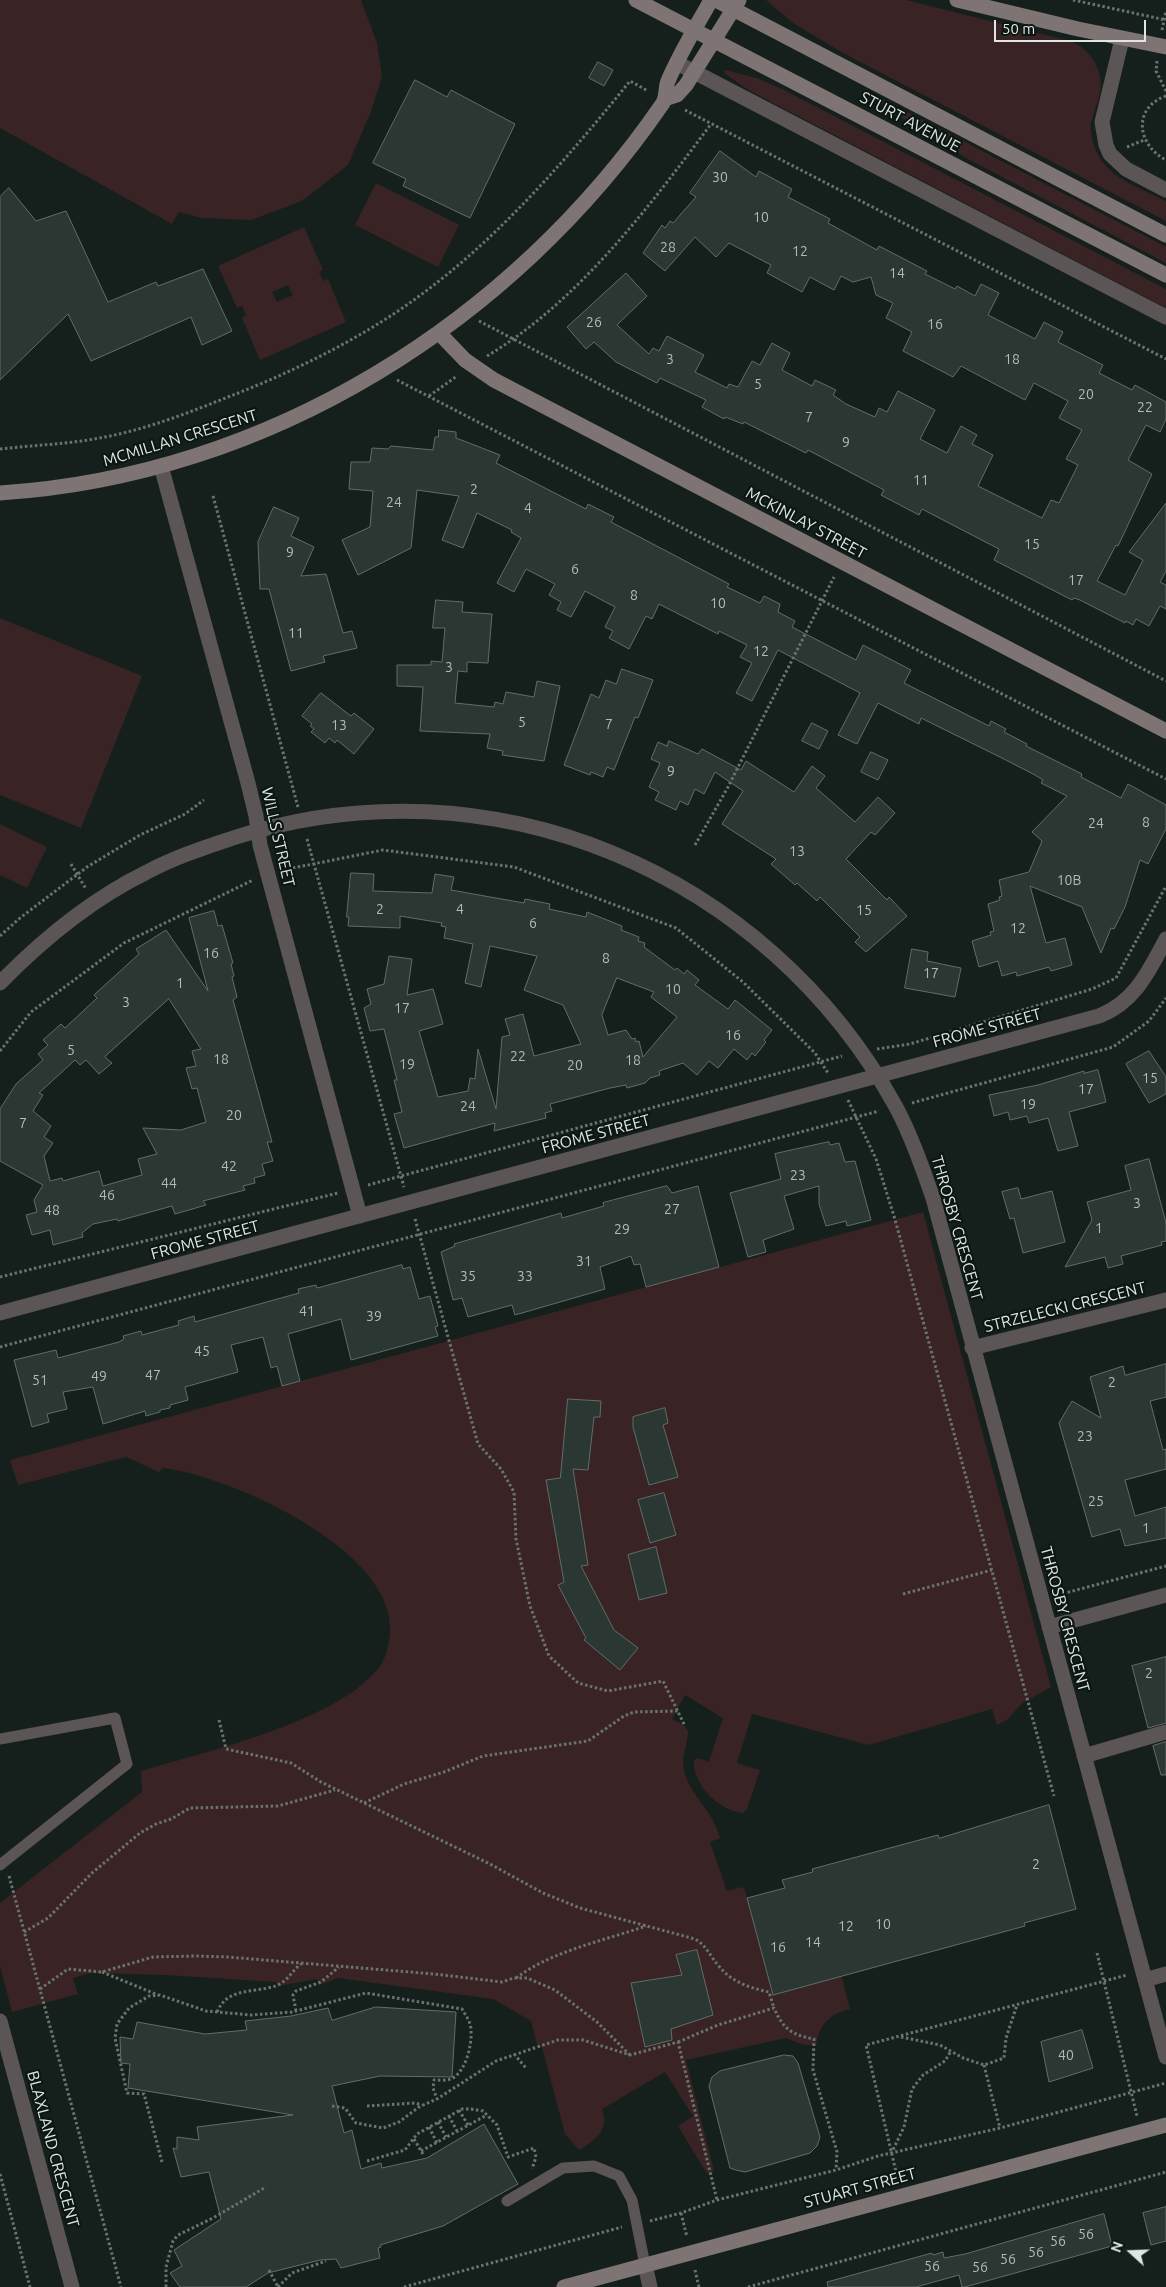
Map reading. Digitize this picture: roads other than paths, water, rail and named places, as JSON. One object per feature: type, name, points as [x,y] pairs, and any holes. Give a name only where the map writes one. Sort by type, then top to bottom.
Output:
[{"type":"street","name":"STURT AVENUE","points":[[636,0],[1166,275]]},
{"type":"street","name":"MCMILLAN CRESCENT","points":[[0,493],[93,482],[161,466],[234,442],[318,406],[381,371],[439,333],[515,272],[580,208],[619,162],[665,99],[667,84],[711,0]]},
{"type":"street","name":"STURT AVENUE","points":[[716,0],[737,5],[1166,235]]},
{"type":"street","points":[[957,0],[1122,39],[1166,47]]},
{"type":"street","name":"MCMILLAN CRESCENT","points":[[665,99],[679,93],[696,73],[737,5]]},
{"type":"street","points":[[1122,39],[1102,122],[1106,145],[1110,154],[1126,169],[1166,190]]},
{"type":"street","points":[[677,63],[1166,317]]},
{"type":"street","name":"MCKINLAY STREET","points":[[439,333],[465,360],[494,380],[1166,731]]},
{"type":"street","name":"WILLS STREET","points":[[161,466],[250,791],[258,830],[360,1216]]},
{"type":"street","name":"THROSBY CRESCENT","points":[[258,830],[329,815],[414,811],[502,821],[551,832],[597,846],[636,862],[675,882],[744,928],[796,973],[860,1051],[896,1107],[933,1198],[972,1348],[1166,2057]]},
{"type":"street","points":[[0,983],[59,929],[95,903],[132,880],[163,864],[200,849],[258,830]]},
{"type":"street","name":"FROME STREET","points":[[0,1313],[1109,1012],[1128,999],[1140,985],[1166,939]]},
{"type":"street","name":"STRZELECKI CRESCENT","points":[[972,1348],[1166,1300]]},
{"type":"street","points":[[1049,1627],[1166,1595]]},
{"type":"street","points":[[1084,1756],[1166,1732]]},
{"type":"street","points":[[1144,1976],[1166,1974]]},
{"type":"street","name":"BLAXLAND CRESCENT","points":[[0,2021],[5,2057],[72,2287]]},
{"type":"street","name":"STUART STREET","points":[[564,2287],[1166,2125]]},
{"type":"street","points":[[645,2265],[650,2287]]},
{"type":"lane","points":[[0,1739],[115,1718],[127,1764],[3,1863]]},
{"type":"lane","points":[[507,2201],[563,2168],[594,2166],[619,2176],[632,2200],[635,2224],[645,2265]]}]
